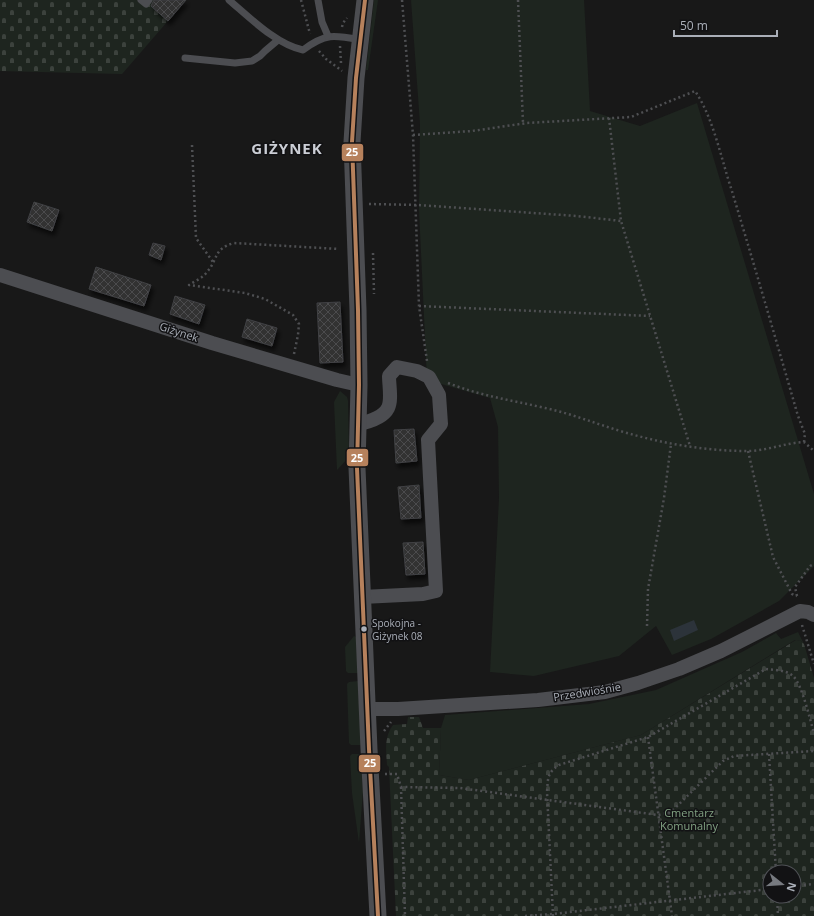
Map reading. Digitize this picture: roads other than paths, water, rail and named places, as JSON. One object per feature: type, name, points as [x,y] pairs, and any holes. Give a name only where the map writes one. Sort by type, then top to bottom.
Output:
[{"type":"street","points":[[366,0],[356,78],[352,142],[358,302],[359,385],[357,468],[367,709],[378,916]]},
{"type":"street","name":"Giżynek","points":[[0,275],[212,343],[337,380],[359,385]]},
{"type":"street","points":[[358,424],[369,422],[381,415],[388,408],[389,376],[397,367],[417,371],[429,376],[439,395],[441,424],[428,440],[436,591],[423,594],[362,597]]},
{"type":"street","name":"Przedwiośnie","points":[[367,709],[398,709],[538,700],[605,692],[638,683],[679,669],[807,613]]},
{"type":"lane","points":[[141,0],[146,4],[149,0]]},
{"type":"lane","points":[[229,0],[278,40],[294,48],[303,50],[312,43],[328,36],[361,40]]},
{"type":"lane","points":[[318,0],[322,22],[328,36]]},
{"type":"lane","points":[[185,58],[235,63],[252,61],[278,40]]},
{"type":"place","name":"Spokojna - Giżynek 08","points":[[364,629]]},
{"type":"district","name":"GIŻYNEK","points":[[287,149]]},
{"type":"park label","name":"Cmentarz Komunalny","points":[[689,819]]}]
